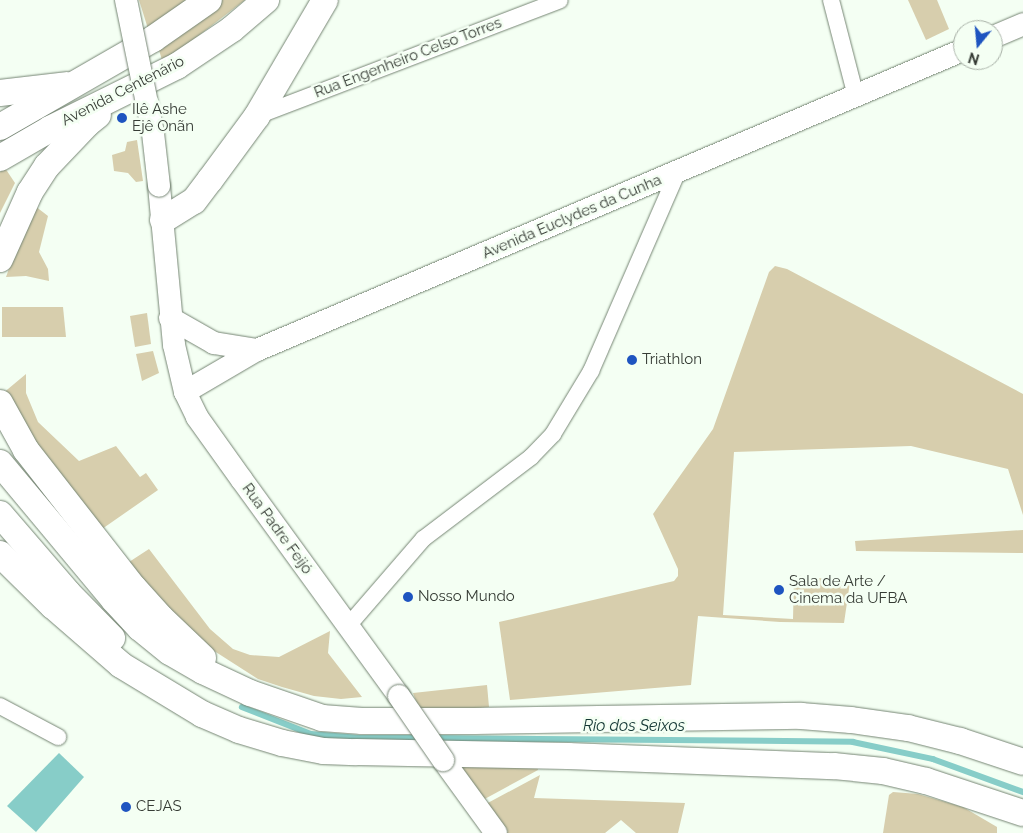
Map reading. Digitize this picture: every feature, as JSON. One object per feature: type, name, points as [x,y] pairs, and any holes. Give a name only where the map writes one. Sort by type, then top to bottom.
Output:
[{"type":"main road","name":"Rua Padre Feijó","points":[[126,0],[153,133],[163,220],[170,318],[178,367],[185,392],[198,417],[496,833]]},
{"type":"main road","name":"Avenida Centenário","points":[[0,127],[78,84],[153,39],[210,0]]},
{"type":"main road","name":"Avenida Centenário","points":[[0,158],[50,129],[177,66],[225,34],[266,0]]},
{"type":"main road","points":[[163,220],[194,201],[256,116],[325,0]]},
{"type":"main road","points":[[1003,33],[1023,24]]},
{"type":"main road","name":"Avenida Euclydes da Cunha","points":[[185,392],[257,350],[953,54]]},
{"type":"main road","points":[[0,259],[30,192],[47,166],[86,124],[151,78]]},
{"type":"main road","points":[[0,92],[78,84]]},
{"type":"main road","points":[[170,318],[214,342],[257,350]]},
{"type":"main road","points":[[0,403],[26,450],[134,588],[190,646],[242,690]]},
{"type":"main road","points":[[0,463],[114,600],[140,628],[170,652],[242,690],[322,718],[362,721],[540,721],[801,716],[851,720],[908,728],[960,741],[1023,762]]},
{"type":"main road","points":[[0,514],[99,626],[135,659],[202,714]]},
{"type":"main road","points":[[0,554],[53,606],[114,659],[161,691],[202,714],[238,730],[282,743],[324,751],[834,766],[883,771],[926,781],[1023,813]]},
{"type":"street","name":"Rua Engenheiro Celso Torres","points":[[256,116],[560,0]]},
{"type":"street","points":[[831,0],[856,97]]},
{"type":"street","points":[[348,626],[423,539],[531,457],[553,434],[591,371],[677,173]]},
{"type":"street","points":[[0,706],[58,737]]},
{"type":"shaded area","points":[[139,0],[189,0],[149,32]]},
{"type":"shaded area","points":[[220,0],[245,0],[163,63],[158,47]]},
{"type":"shaded area","points":[[908,0],[937,0],[949,29],[926,40]]},
{"type":"shaded area","points":[[137,140],[143,181],[136,182],[128,173],[114,171],[112,155],[125,151],[127,142]]},
{"type":"shaded area","points":[[5,168],[15,183],[0,213],[0,172]]},
{"type":"shaded area","points":[[35,206],[48,216],[39,252],[48,269],[49,281],[26,276],[6,277],[21,235]]},
{"type":"shaded area","points":[[775,266],[787,269],[1023,394],[1023,515],[1008,469],[911,446],[734,452],[723,615],[793,619],[794,575],[850,582],[844,623],[780,622],[698,616],[691,685],[510,700],[499,622],[674,581],[678,576],[678,569],[653,514],[713,429],[769,272]]},
{"type":"shaded area","points":[[2,307],[63,307],[66,337],[2,337]]},
{"type":"shaded area","points":[[147,313],[151,344],[135,347],[130,316]]},
{"type":"shaded area","points":[[153,351],[159,373],[142,381],[136,354]]},
{"type":"shaded area","points":[[26,374],[26,393],[38,422],[79,461],[116,446],[140,477],[146,473],[158,490],[102,529],[19,426],[2,394]]},
{"type":"shaded area","points":[[1023,530],[1023,553],[856,551],[855,541]]},
{"type":"shaded area","points":[[149,549],[210,629],[233,649],[250,655],[279,657],[330,631],[328,653],[362,697],[341,699],[314,696],[258,679],[179,627],[129,562]]},
{"type":"shaded area","points":[[487,685],[489,707],[421,715],[413,693]]},
{"type":"shaded area","points":[[537,758],[538,770],[481,801],[449,759]]},
{"type":"shaded area","points":[[540,775],[534,798],[685,803],[678,833],[636,833],[621,820],[605,833],[505,833],[484,805]]},
{"type":"shaded area","points":[[893,792],[918,794],[963,807],[997,827],[997,833],[883,833],[889,795]]},
{"type":"water","points":[[59,753],[84,777],[36,832],[7,806]]},
{"type":"waterway","name":"Rio dos Seixos","points":[[242,707],[311,734],[360,738],[421,738]]},
{"type":"waterway","name":"Rio dos Seixos","points":[[435,738],[853,742],[933,759],[1023,792]]},
{"type":"place","name":"Ilê Ashe Ejê Onãn","points":[[122,118]]},
{"type":"place","name":"Triathlon","points":[[632,360]]},
{"type":"place","name":"Sala de Arte / Cinema da UFBA","points":[[779,590]]},
{"type":"place","name":"Nosso Mundo","points":[[408,597]]},
{"type":"place","name":"CEJAS","points":[[126,807]]}]
